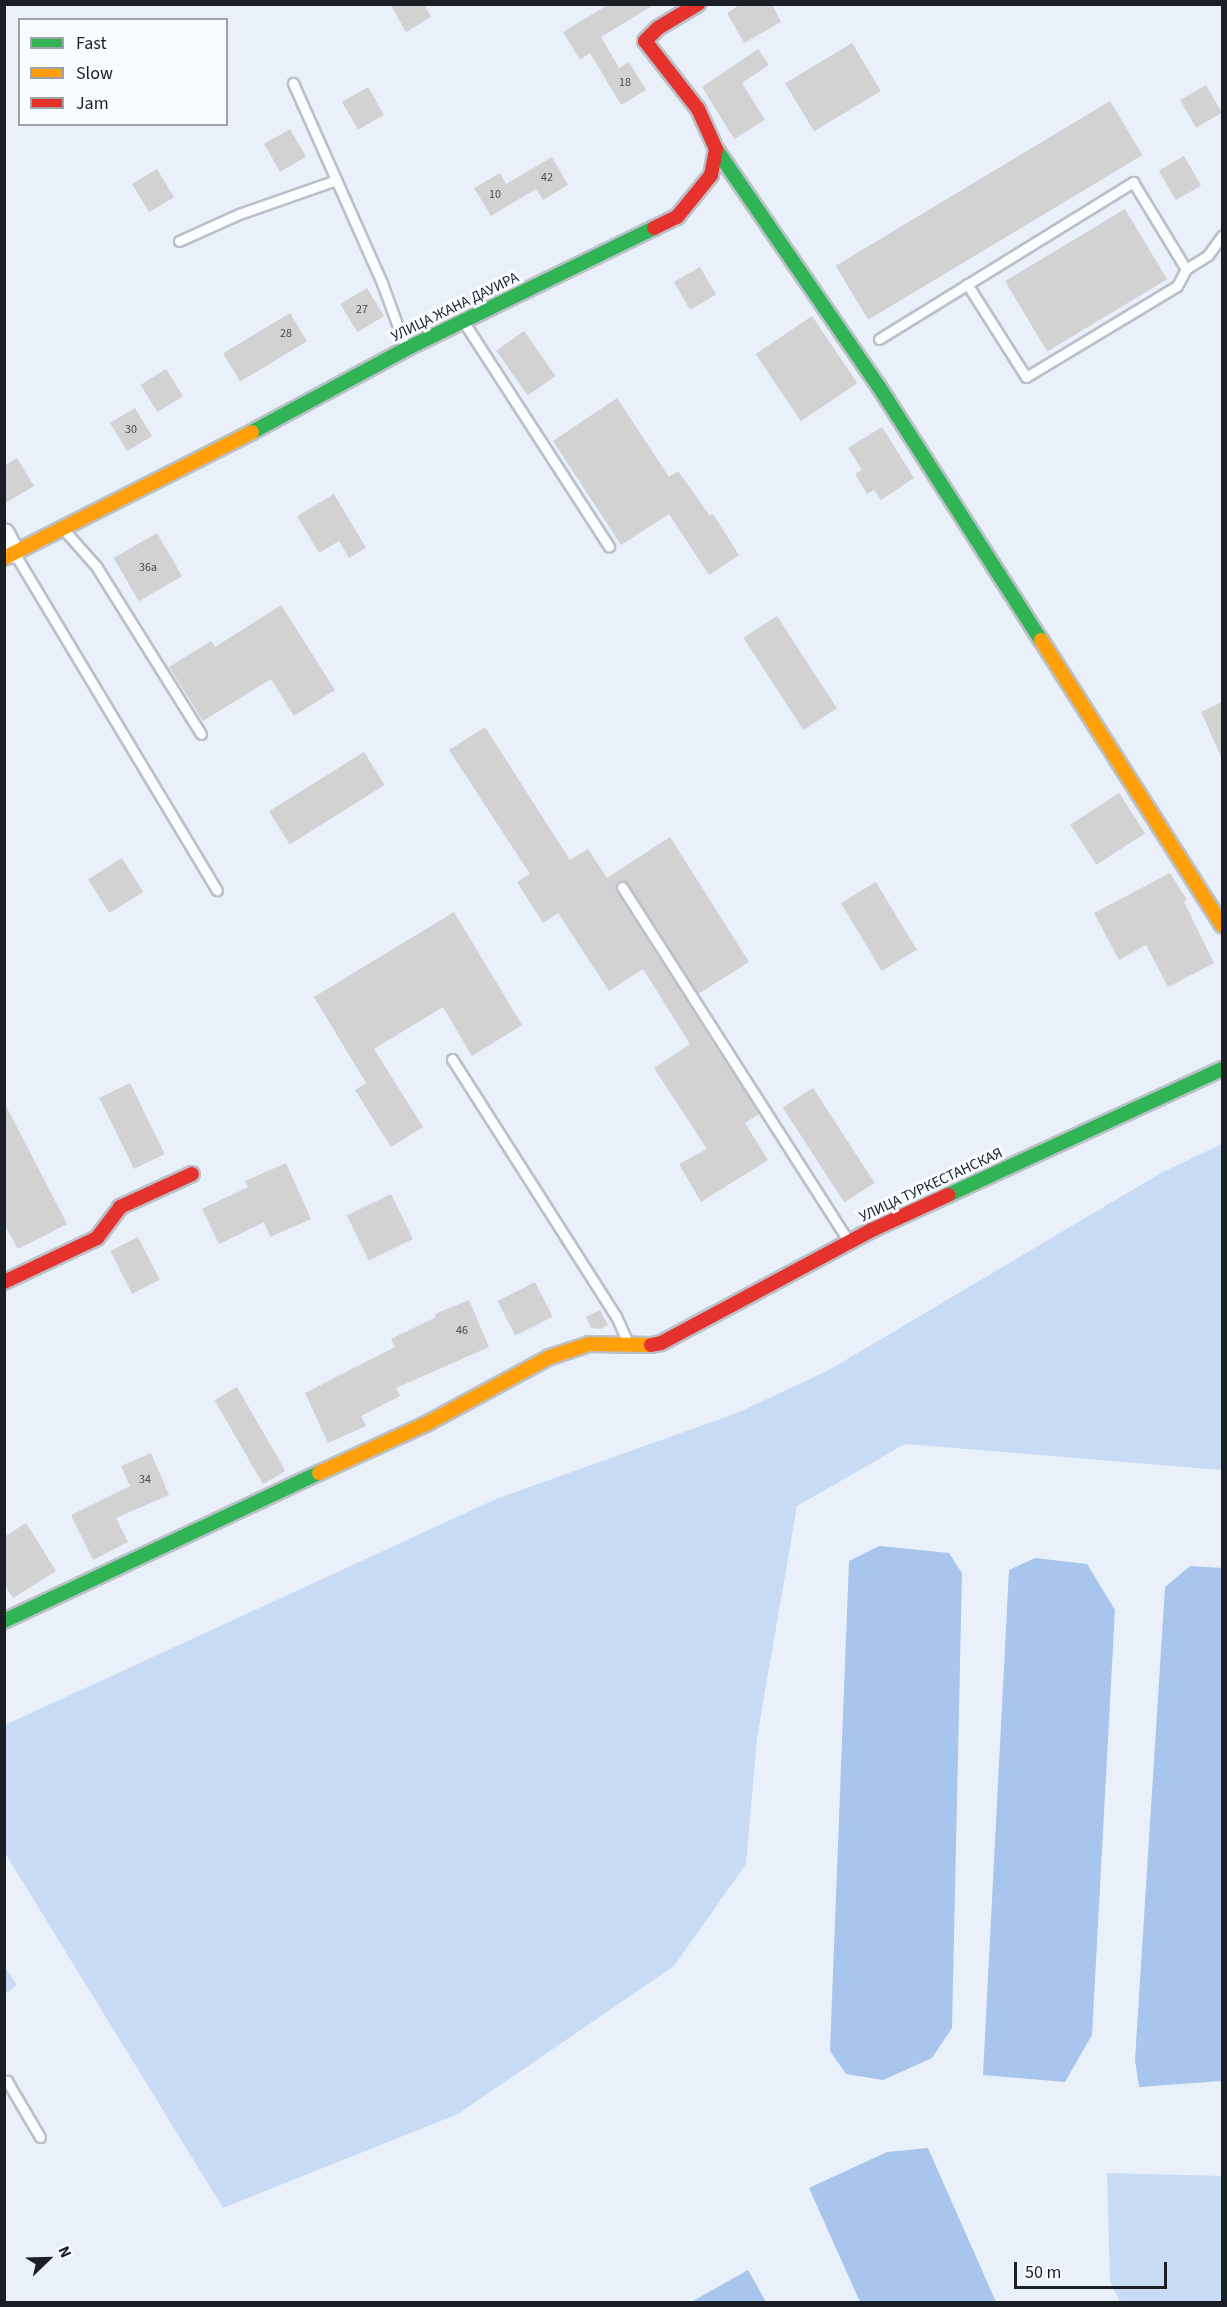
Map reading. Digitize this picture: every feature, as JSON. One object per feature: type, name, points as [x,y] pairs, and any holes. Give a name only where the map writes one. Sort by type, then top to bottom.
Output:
[{"type":"street","points":[[698,4],[658,28],[645,41],[670,70],[698,110],[716,149],[879,387],[1222,926]]},
{"type":"street","name":"УЛИЦА ЖАНА ДАУИРА","points":[[9,556],[406,349],[677,217],[711,175],[716,149]]},
{"type":"street","points":[[4,534],[9,556]]},
{"type":"street","name":"УЛИЦА ТУРКЕСТАНСКАЯ","points":[[629,1346],[661,1343],[849,1243],[1222,1069]]},
{"type":"street","points":[[4,1282],[97,1238],[120,1207],[192,1174]]},
{"type":"street","points":[[4,1621],[176,1538],[426,1424],[550,1357],[589,1344],[629,1346]]},
{"type":"lane","points":[[293,83],[382,282],[406,349]]},
{"type":"lane","points":[[179,241],[239,214],[336,180]]},
{"type":"lane","points":[[879,339],[1133,182],[1186,269]]},
{"type":"lane","points":[[967,284],[1026,377],[1177,286],[1186,269],[1208,255],[1222,236]]},
{"type":"lane","points":[[463,322],[609,547]]},
{"type":"lane","points":[[63,529],[96,566],[201,734]]},
{"type":"lane","points":[[9,556],[217,890]]},
{"type":"lane","points":[[622,887],[849,1243]]},
{"type":"lane","points":[[452,1059],[615,1316],[629,1346]]},
{"type":"lane","points":[[4,2083],[7,2081],[40,2137]]},
{"type":"shaded area","points":[[1222,1144],[1222,1470],[905,1444],[797,1506],[757,1738],[746,1864],[674,1966],[458,2114],[223,2208],[5,1853],[5,1725],[496,1499],[737,1413],[829,1370],[1161,1173]]},
{"type":"shaded area","points":[[879,1546],[949,1553],[962,1573],[952,2028],[932,2058],[883,2080],[846,2074],[830,2051],[849,1561]]},
{"type":"shaded area","points":[[1035,1558],[1087,1564],[1115,1610],[1092,2035],[1065,2082],[983,2075],[1009,1570]]},
{"type":"shaded area","points":[[1190,1566],[1222,1568],[1222,2081],[1139,2087],[1135,2060],[1165,1587]]},
{"type":"shaded area","points":[[5,1967],[17,1985],[4,1994]]},
{"type":"shaded area","points":[[928,2148],[996,2302],[860,2302],[809,2188],[887,2152]]},
{"type":"shaded area","points":[[1107,2173],[1222,2176],[1222,2302],[1120,2302],[1110,2281]]},
{"type":"shaded area","points":[[748,2270],[766,2302],[692,2302],[693,2301]]},
{"type":"building","points":[[390,4],[424,4],[431,17],[406,32]]},
{"type":"building","points":[[609,4],[655,4],[601,37],[619,68],[629,62],[646,90],[621,105],[590,53],[580,60],[563,32]]},
{"type":"building","points":[[741,4],[772,4],[781,22],[744,43],[727,13]]},
{"type":"building","points":[[852,43],[881,91],[814,131],[785,83]]},
{"type":"building","points":[[758,49],[769,65],[742,83],[765,120],[734,139],[702,87]]},
{"type":"building","points":[[1206,85],[1222,113],[1196,128],[1180,100]]},
{"type":"building","points":[[368,87],[384,115],[358,130],[342,102]]},
{"type":"building","points":[[1110,101],[1142,155],[868,320],[836,266]]},
{"type":"building","points":[[290,129],[306,157],[280,172],[264,144]]},
{"type":"building","points":[[1184,156],[1201,185],[1176,200],[1159,170]]},
{"type":"building","points":[[552,157],[568,185],[543,200],[536,189],[491,216],[474,188],[500,173],[506,184]]},
{"type":"building","points":[[157,169],[174,197],[149,212],[132,184]]},
{"type":"building","points":[[1125,209],[1167,279],[1047,351],[1005,281]]},
{"type":"building","points":[[700,267],[716,295],[690,310],[674,282]]},
{"type":"building","points":[[367,288],[384,316],[357,332],[340,304]]},
{"type":"building","points":[[290,313],[307,341],[240,381],[223,353]]},
{"type":"building","points":[[812,316],[857,383],[801,421],[756,354]]},
{"type":"building","points":[[524,331],[556,376],[528,396],[496,351]]},
{"type":"building","points":[[166,369],[183,396],[158,412],[141,385]]},
{"type":"building","points":[[617,398],[669,477],[678,471],[710,516],[713,514],[739,555],[709,575],[669,514],[621,545],[553,441]]},
{"type":"building","points":[[135,408],[152,436],[127,451],[110,423]]},
{"type":"building","points":[[882,427],[914,478],[881,500],[874,490],[867,494],[855,474],[862,470],[848,448]]},
{"type":"building","points":[[17,458],[34,486],[4,504],[4,466]]},
{"type":"building","points":[[334,494],[366,548],[349,558],[339,541],[319,553],[297,516]]},
{"type":"building","points":[[157,533],[182,576],[139,601],[114,558]]},
{"type":"building","points":[[281,605],[335,690],[294,716],[271,679],[203,721],[169,667],[211,641],[215,647]]},
{"type":"building","points":[[777,616],[837,708],[803,730],[743,638]]},
{"type":"building","points":[[1222,702],[1222,759],[1201,712]]},
{"type":"building","points":[[485,727],[570,860],[588,849],[607,878],[670,837],[749,962],[698,994],[628,883],[622,880],[616,883],[616,891],[759,1114],[745,1123],[768,1160],[701,1202],[679,1164],[707,1149],[654,1068],[690,1044],[643,969],[609,991],[558,913],[543,923],[517,882],[530,874],[449,750]]},
{"type":"building","points":[[364,752],[385,785],[290,844],[269,811]]},
{"type":"building","points":[[1119,793],[1145,833],[1096,865],[1070,825]]},
{"type":"building","points":[[122,858],[143,892],[109,913],[88,879]]},
{"type":"building","points":[[1170,873],[1187,900],[1184,902],[1214,963],[1168,987],[1146,945],[1119,960],[1094,913]]},
{"type":"building","points":[[876,882],[917,950],[882,971],[841,903]]},
{"type":"building","points":[[454,912],[522,1025],[472,1056],[443,1007],[374,1049],[423,1127],[391,1147],[355,1090],[366,1083],[314,997]]},
{"type":"building","points":[[130,1083],[165,1154],[134,1169],[99,1098]]},
{"type":"building","points":[[813,1088],[875,1183],[844,1202],[783,1108]]},
{"type":"building","points":[[4,1102],[67,1224],[18,1249],[4,1224]]},
{"type":"building","points":[[286,1163],[311,1219],[270,1237],[264,1222],[219,1244],[202,1209],[248,1187],[245,1181]]},
{"type":"building","points":[[391,1194],[413,1239],[369,1260],[347,1215]]},
{"type":"building","points":[[138,1237],[160,1280],[132,1294],[110,1251]]},
{"type":"building","points":[[535,1282],[553,1317],[515,1336],[498,1301]]},
{"type":"building","points":[[469,1300],[489,1347],[396,1388],[400,1396],[361,1416],[366,1426],[328,1443],[305,1393],[395,1347],[391,1339],[436,1317],[435,1314]]},
{"type":"building","points":[[600,1310],[608,1325],[601,1329],[591,1328],[586,1317]]},
{"type":"building","points":[[237,1387],[286,1471],[263,1484],[214,1400]]},
{"type":"building","points":[[151,1453],[169,1495],[116,1518],[128,1542],[93,1560],[71,1515],[130,1486],[121,1466]]},
{"type":"building","points":[[26,1523],[56,1571],[13,1598],[4,1584],[4,1537]]},
{"type":"traffic: fast","points":[[716,149],[879,387],[1041,640]]},
{"type":"traffic: fast","points":[[252,432],[406,349],[654,228]]},
{"type":"traffic: fast","points":[[948,1195],[1222,1069]]},
{"type":"traffic: fast","points":[[4,1621],[319,1473]]},
{"type":"traffic: slow","points":[[4,558],[252,432]]},
{"type":"traffic: slow","points":[[1041,640],[1222,925]]},
{"type":"traffic: slow","points":[[319,1473],[426,1424],[550,1357],[589,1344],[651,1345]]},
{"type":"traffic: jam","points":[[654,228],[677,217],[711,175],[716,149],[698,109],[645,41],[658,28],[698,4]]},
{"type":"traffic: jam","points":[[4,1282],[97,1238],[120,1207],[192,1174]]},
{"type":"traffic: jam","points":[[651,1345],[661,1343],[872,1230],[948,1195]]}]
